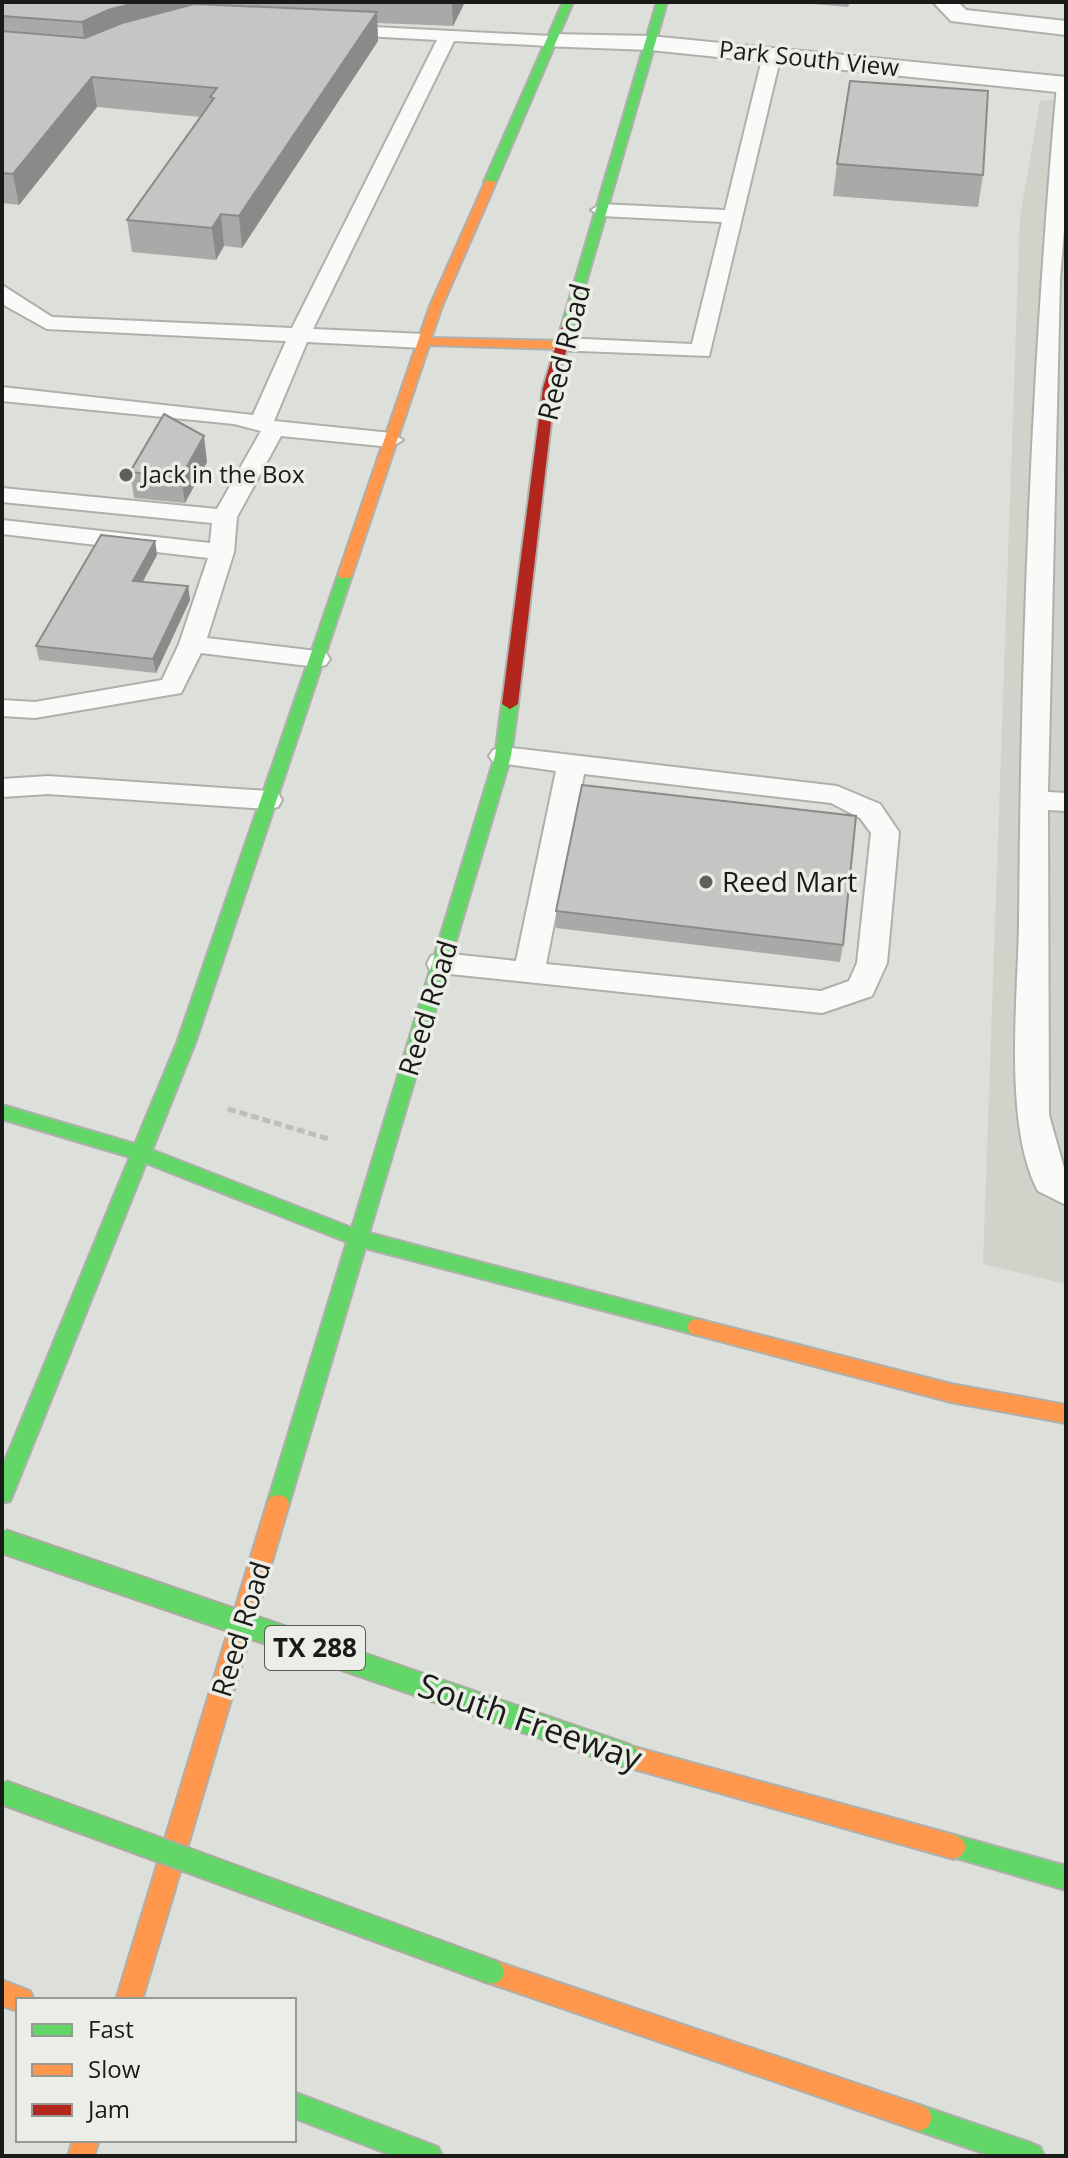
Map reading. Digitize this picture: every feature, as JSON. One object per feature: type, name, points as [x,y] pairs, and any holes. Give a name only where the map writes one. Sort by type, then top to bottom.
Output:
[{"type":"main road","points":[[2,1494],[186,1043],[424,341],[568,2]]},
{"type":"main road","name":"Reed Road","points":[[130,1998],[503,756],[549,388],[662,2]]},
{"type":"main road","points":[[424,341],[562,345]]},
{"type":"main road","points":[[2,1112],[141,1153],[357,1238],[951,1393],[1066,1414]]},
{"type":"main road","name":"South Freeway","points":[[2,1541],[627,1756],[1066,1878]]},
{"type":"main road","points":[[2,1792],[492,1972],[1031,2156]]},
{"type":"main road","points":[[296,2106],[429,2156]]},
{"type":"street","points":[[945,2],[959,16],[1066,28]]},
{"type":"street","name":"Park South View","points":[[551,41],[650,43],[1066,85]]},
{"type":"lane","points":[[322,30],[551,41]]},
{"type":"lane","points":[[2,708],[35,710],[172,687],[192,644],[222,552],[225,517],[268,426],[299,335],[448,36]]},
{"type":"lane","points":[[562,345],[701,351],[772,55]]},
{"type":"lane","points":[[1066,85],[1034,800],[1033,1115],[1050,1182],[1066,1192]]},
{"type":"lane","points":[[601,210],[733,216]]},
{"type":"lane","points":[[2,291],[8,299],[47,323],[424,341]]},
{"type":"lane","points":[[2,394],[236,417],[268,426],[391,440]]},
{"type":"lane","points":[[2,495],[225,517]]},
{"type":"lane","points":[[2,527],[222,552]]},
{"type":"lane","points":[[192,644],[317,659]]},
{"type":"lane","points":[[442,964],[822,1002],[861,988],[872,963],[885,832],[870,811],[837,795],[503,756]]},
{"type":"lane","points":[[529,972],[572,763]]},
{"type":"lane","points":[[2,788],[48,785],[268,800]]},
{"type":"lane","points":[[1034,800],[1066,802]]},
{"type":"path","points":[[228,1109],[331,1140]]},
{"type":"shaded area","points":[[1066,99],[1066,1284],[983,1264],[1020,217],[1040,101]]},
{"type":"building","points":[[2,2],[139,2],[108,10],[82,22],[2,16]]},
{"type":"building","points":[[194,4],[377,12],[239,216],[221,214],[212,228],[127,220],[214,98],[210,97],[217,88],[92,77],[13,174],[2,173],[2,31],[85,38],[122,23]]},
{"type":"building","points":[[850,81],[988,91],[983,175],[837,164]]},
{"type":"building","points":[[164,414],[204,436],[181,477],[130,472]]},
{"type":"building","points":[[101,535],[155,541],[133,581],[188,586],[153,659],[36,646]]},
{"type":"building","points":[[582,785],[856,816],[843,945],[556,911]]},
{"type":"traffic: fast","points":[[490,182],[568,2]]},
{"type":"traffic: fast","points":[[567,328],[662,2]]},
{"type":"traffic: fast","points":[[2,1494],[186,1043],[345,575]]},
{"type":"traffic: fast","points":[[278,1504],[503,756],[510,704]]},
{"type":"traffic: fast","points":[[2,1112],[141,1153],[357,1238],[697,1327]]},
{"type":"traffic: fast","points":[[2,1541],[627,1756]]},
{"type":"traffic: fast","points":[[2,1792],[492,1972]]},
{"type":"traffic: fast","points":[[954,1847],[1066,1878]]},
{"type":"traffic: fast","points":[[296,2106],[429,2156]]},
{"type":"traffic: fast","points":[[919,2118],[1031,2156]]},
{"type":"traffic: slow","points":[[345,575],[436,306],[490,182]]},
{"type":"traffic: slow","points":[[424,341],[562,345]]},
{"type":"traffic: slow","points":[[697,1327],[951,1393],[1066,1414]]},
{"type":"traffic: slow","points":[[130,1998],[278,1504]]},
{"type":"traffic: slow","points":[[627,1756],[954,1847]]},
{"type":"traffic: slow","points":[[492,1972],[919,2118]]},
{"type":"traffic: slow","points":[[2,1993],[16,1998]]},
{"type":"traffic: slow","points":[[81,2156],[85,2142]]},
{"type":"traffic: jam","points":[[510,704],[549,388],[567,328]]},
{"type":"place","name":"Jack in the Box","points":[[126,475]]},
{"type":"place","name":"Reed Mart","points":[[706,882]]}]
